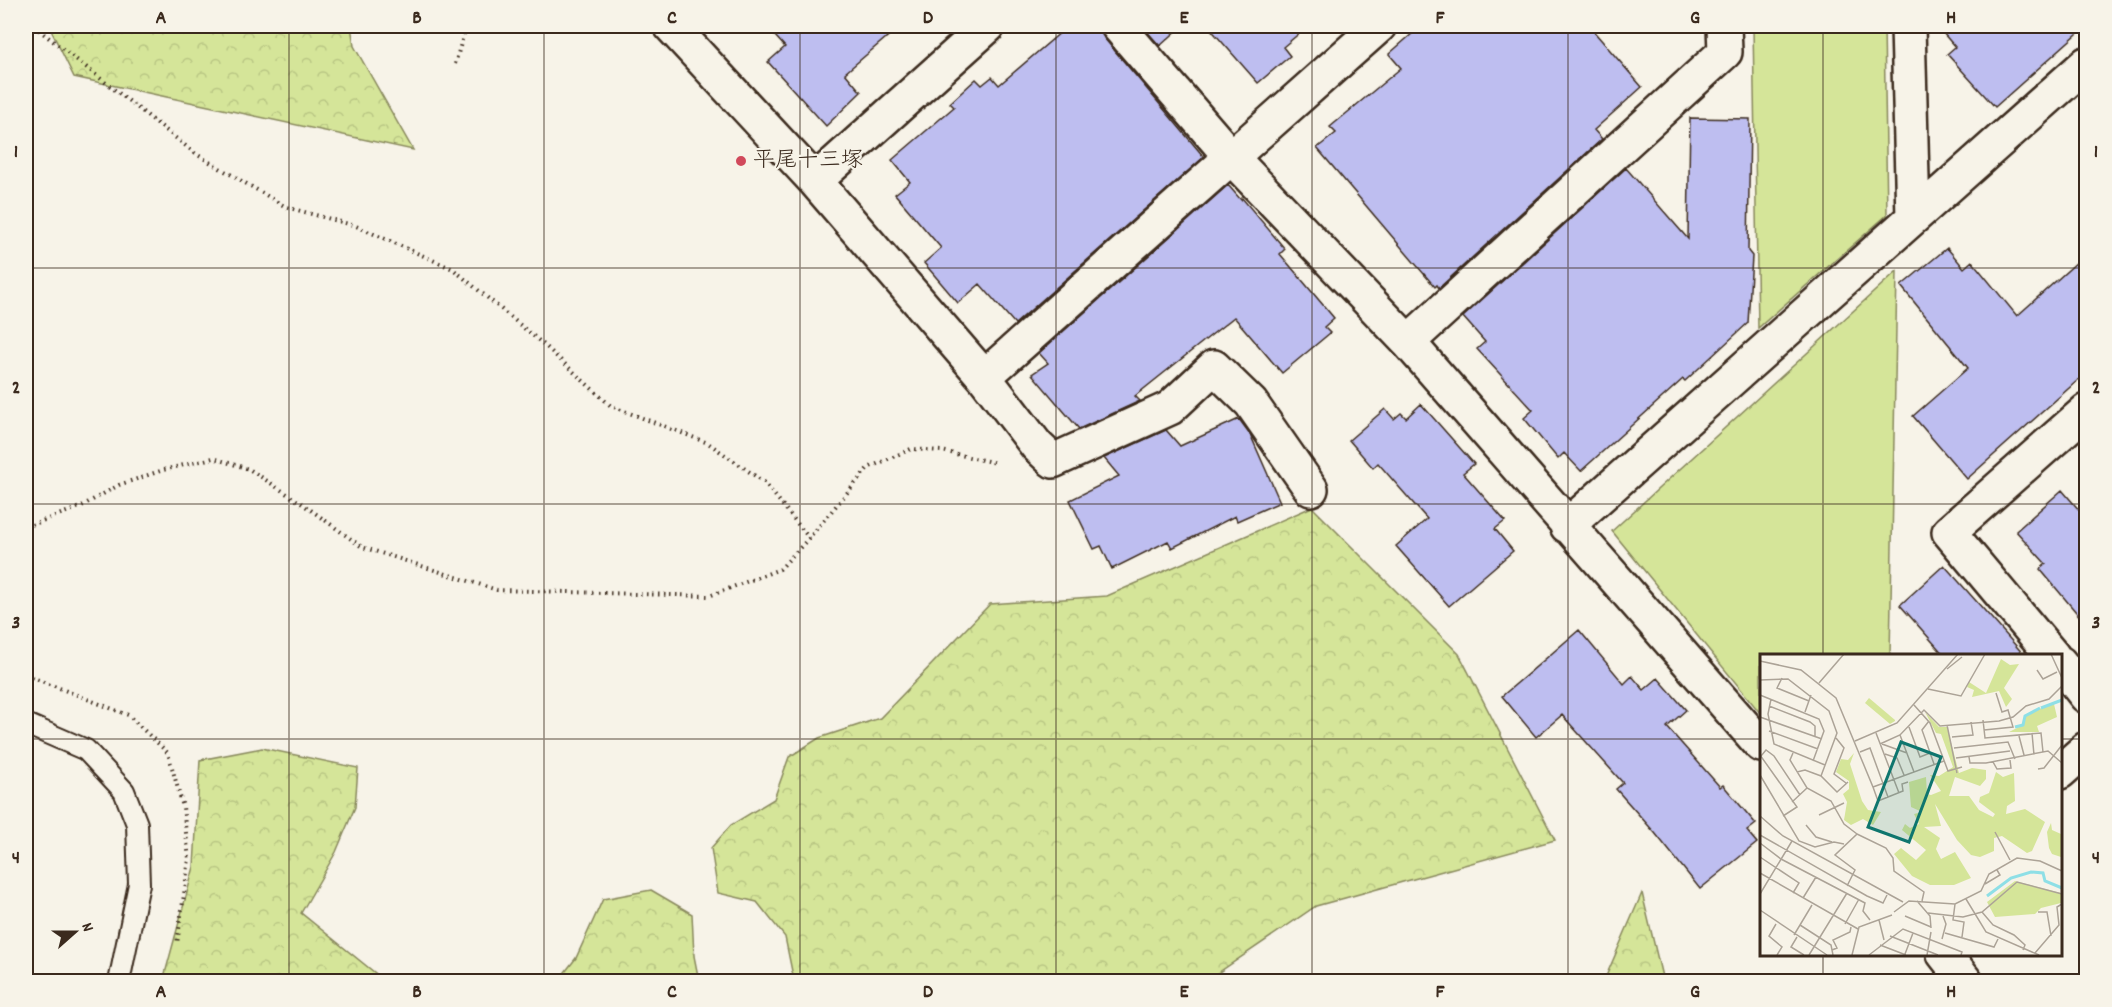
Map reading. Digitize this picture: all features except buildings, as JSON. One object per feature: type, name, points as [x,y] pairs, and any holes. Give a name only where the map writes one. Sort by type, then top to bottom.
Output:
[{"type":"street","points":[[671,26],[815,181],[984,377],[1037,446],[1053,460],[1170,408],[1214,367],[1251,403],[1311,489]]},
{"type":"street","points":[[815,181],[988,26]]},
{"type":"street","points":[[1118,26],[1230,156],[1408,342],[1760,744]]},
{"type":"street","points":[[984,377],[1379,26]]},
{"type":"street","points":[[1408,342],[1725,51],[1724,26]]},
{"type":"street","points":[[1908,26],[1913,218]]},
{"type":"street","points":[[1568,526],[2086,64]]},
{"type":"street","points":[[2051,654],[1949,532],[2086,411]]},
{"type":"street","points":[[2061,664],[2086,696]]},
{"type":"street","points":[[2061,771],[2086,749]]},
{"type":"street","points":[[1946,956],[1966,981]]},
{"type":"lane","points":[[26,724],[86,750],[124,791],[137,824],[139,884],[119,981]]},
{"type":"path","points":[[34,26],[196,154],[286,207],[356,226],[453,269],[543,344],[611,406],[708,443],[764,482],[809,538]]},
{"type":"path","points":[[455,64],[466,26]]},
{"type":"path","points":[[26,527],[80,507],[119,485],[163,470],[213,458],[249,470],[304,505],[362,548],[497,590],[709,596],[780,569],[868,468],[911,449],[942,451],[1001,464],[1037,446]]},
{"type":"green space","points":[[49,26],[351,26],[354,46],[413,150],[74,77]]},
{"type":"green space","points":[[1753,26],[1884,26],[1887,215],[1758,328]]},
{"type":"green space","points":[[1897,271],[1890,654],[1760,654],[1760,713],[1612,531]]},
{"type":"green space","points":[[1312,507],[1459,654],[1555,840],[1316,906],[1206,981],[794,981],[785,937],[757,902],[718,893],[711,848],[731,825],[774,799],[789,757],[819,738],[880,718],[990,604],[1107,596]]},
{"type":"green space","points":[[262,748],[358,768],[355,807],[336,852],[301,913],[385,981],[163,981],[194,867],[200,760]]},
{"type":"green space","points":[[651,890],[692,914],[694,956],[699,981],[558,981],[576,958],[603,899]]},
{"type":"green space","points":[[1642,893],[1663,981],[1604,981]]},
{"type":"place","name":"平尾十三塚","points":[[741,161]]}]
